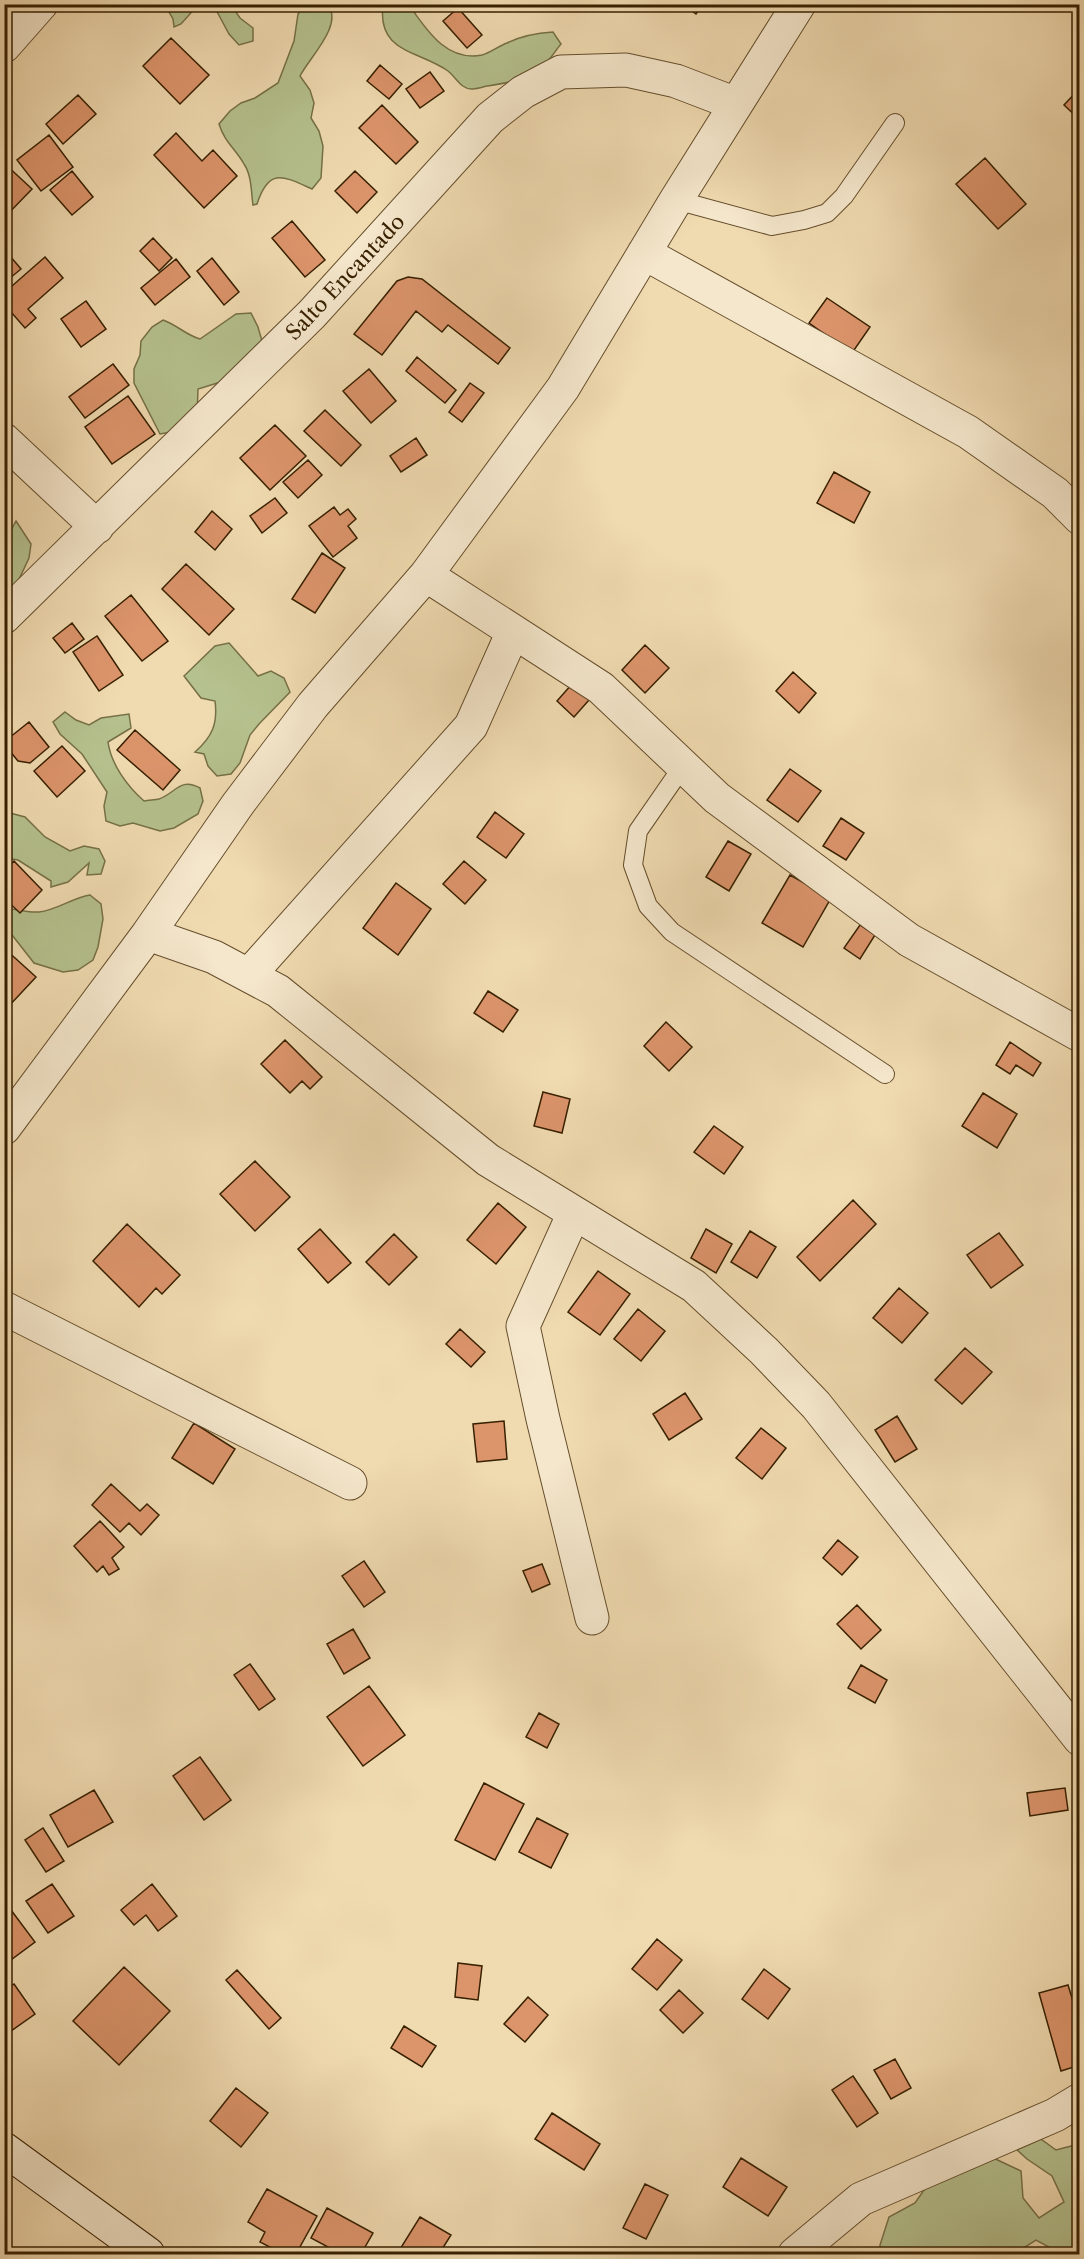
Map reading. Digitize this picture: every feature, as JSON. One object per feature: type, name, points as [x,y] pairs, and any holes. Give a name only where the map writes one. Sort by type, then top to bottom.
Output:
[{"type":"street","points":[[4,46],[41,4]]},
{"type":"street","points":[[4,1128],[148,934],[238,804],[313,705],[426,575],[563,388],[799,4]]},
{"type":"street","name":"Salto Encantado","points":[[4,617],[312,315],[490,118],[523,92],[561,72],[626,70],[676,81],[736,104]]},
{"type":"street","points":[[644,253],[968,432],[1055,493],[1080,518]]},
{"type":"street","points":[[4,440],[97,527]]},
{"type":"street","points":[[426,575],[601,688],[717,798],[909,940],[1080,1035]]},
{"type":"street","points":[[249,975],[471,726],[513,632]]},
{"type":"street","points":[[148,934],[214,957],[278,991],[488,1160],[694,1287],[764,1351],[816,1405],[1080,1739]]},
{"type":"street","points":[[574,1213],[523,1326],[543,1419],[592,1618]]},
{"type":"street","points":[[4,1308],[350,1483]]},
{"type":"street","points":[[795,2254],[861,2199],[1055,2115],[1080,2100]]},
{"type":"street","points":[[4,2149],[148,2254]]},
{"type":"lane","points":[[676,201],[772,226],[827,213],[844,196],[895,123]]},
{"type":"lane","points":[[683,766],[638,831],[633,865],[648,906],[672,933],[885,1074]]},
{"type":"green space","points":[[165,5],[198,5],[181,24],[174,27],[173,19]]},
{"type":"green space","points":[[208,5],[231,5],[240,18],[253,28],[253,41],[239,45],[229,34],[215,8]]},
{"type":"green space","points":[[306,5],[327,5],[332,21],[324,40],[300,76],[310,90],[314,103],[311,118],[319,131],[323,146],[321,178],[312,189],[285,178],[272,180],[262,192],[257,204],[253,205],[247,169],[224,136],[219,124],[230,111],[241,103],[255,98],[278,83],[294,41],[298,14]]},
{"type":"green space","points":[[383,5],[409,5],[438,42],[458,54],[482,55],[518,38],[547,32],[553,32],[561,44],[546,64],[531,75],[510,82],[469,89],[448,71],[402,48],[393,41],[386,33]]},
{"type":"green space","points":[[251,313],[262,341],[227,380],[198,389],[197,417],[187,429],[160,434],[134,383],[134,369],[140,355],[141,341],[152,327],[163,320],[200,339],[236,314]]},
{"type":"green space","points":[[16,521],[31,544],[29,558],[5,609],[4,573],[10,564],[9,534]]},
{"type":"green space","points":[[229,643],[258,676],[271,671],[284,678],[290,692],[250,735],[240,763],[231,774],[217,776],[208,766],[204,754],[195,752],[206,741],[212,730],[216,717],[215,701],[201,698],[184,676],[215,646]]},
{"type":"green space","points":[[65,712],[89,725],[101,718],[129,714],[131,728],[108,742],[112,758],[121,774],[144,801],[159,799],[183,785],[188,784],[200,788],[203,801],[198,814],[174,828],[160,831],[133,823],[120,826],[106,821],[104,806],[107,792],[82,754],[60,734],[53,722]]},
{"type":"green space","points":[[5,809],[10,813],[25,817],[45,837],[70,851],[84,846],[99,849],[105,861],[101,874],[87,875],[89,863],[68,882],[51,887],[51,881],[18,860],[5,858]]},
{"type":"green space","points":[[90,895],[101,904],[103,919],[93,960],[78,970],[63,972],[34,963],[5,926],[5,908],[39,912]]},
{"type":"green space","points":[[1034,2134],[1056,2150],[1079,2144],[1079,2254],[1062,2254],[1036,2240],[1014,2254],[881,2254],[880,2245],[889,2217],[915,2203],[931,2180],[970,2147],[1021,2171],[1023,2198],[1039,2218],[1064,2202],[1052,2176],[1027,2159],[1006,2140]]},
{"type":"building","points":[[682,4],[703,4],[696,14]]},
{"type":"building","points":[[458,8],[482,35],[467,48],[443,21]]},
{"type":"building","points":[[171,38],[209,75],[180,104],[143,66]]},
{"type":"building","points":[[380,65],[402,84],[389,99],[367,81]]},
{"type":"building","points":[[430,72],[444,91],[420,108],[406,89]]},
{"type":"building","points":[[1080,88],[1080,120],[1064,105]]},
{"type":"building","points":[[78,95],[96,114],[63,144],[46,124]]},
{"type":"building","points":[[382,105],[418,142],[396,164],[359,128]]},
{"type":"building","points":[[176,133],[202,161],[213,150],[237,176],[204,208],[154,155]]},
{"type":"building","points":[[49,135],[73,167],[41,191],[17,160]]},
{"type":"building","points":[[985,158],[1026,204],[998,229],[956,184]]},
{"type":"building","points":[[4,163],[32,189],[4,218]]},
{"type":"building","points":[[72,171],[93,197],[72,215],[50,190]]},
{"type":"building","points":[[355,171],[377,192],[357,213],[335,191]]},
{"type":"building","points":[[292,221],[325,260],[305,277],[272,238]]},
{"type":"building","points":[[153,238],[172,258],[159,271],[140,251]]},
{"type":"building","points":[[4,249],[21,269],[4,283]]},
{"type":"building","points":[[45,257],[63,278],[28,309],[36,318],[25,328],[4,304],[4,293]]},
{"type":"building","points":[[212,258],[239,292],[224,305],[197,271]]},
{"type":"building","points":[[176,259],[190,277],[155,305],[141,288]]},
{"type":"building","points":[[408,277],[422,279],[510,348],[498,364],[448,325],[442,332],[416,311],[382,355],[354,334],[397,281]]},
{"type":"building","points":[[827,298],[870,327],[852,353],[809,323]]},
{"type":"building","points":[[86,301],[106,329],[81,347],[61,319]]},
{"type":"building","points":[[417,357],[456,390],[445,403],[406,371]]},
{"type":"building","points":[[113,364],[129,385],[85,418],[69,397]]},
{"type":"building","points":[[369,369],[396,401],[371,423],[343,391]]},
{"type":"building","points":[[470,383],[484,393],[462,422],[449,412]]},
{"type":"building","points":[[128,396],[155,434],[112,464],[85,427]]},
{"type":"building","points":[[325,410],[361,445],[341,466],[304,431]]},
{"type":"building","points":[[275,425],[306,456],[270,490],[240,458]]},
{"type":"building","points":[[416,438],[427,455],[401,472],[390,456]]},
{"type":"building","points":[[308,460],[322,475],[298,498],[283,482]]},
{"type":"building","points":[[834,472],[870,492],[854,523],[817,503]]},
{"type":"building","points":[[275,498],[287,513],[262,533],[250,516]]},
{"type":"building","points":[[334,507],[340,515],[348,509],[356,519],[348,526],[357,538],[333,557],[309,526]]},
{"type":"building","points":[[212,511],[232,529],[215,550],[195,532]]},
{"type":"building","points":[[322,553],[345,568],[315,613],[292,599]]},
{"type":"building","points":[[186,564],[234,609],[209,635],[162,589]]},
{"type":"building","points":[[131,595],[168,641],[142,661],[105,616]]},
{"type":"building","points":[[72,623],[84,639],[65,653],[53,638]]},
{"type":"building","points":[[97,636],[123,675],[99,691],[73,652]]},
{"type":"building","points":[[645,645],[669,668],[645,693],[622,670]]},
{"type":"building","points":[[793,672],[816,693],[799,713],[776,691]]},
{"type":"building","points":[[572,684],[589,700],[574,717],[557,701]]},
{"type":"building","points":[[29,722],[49,747],[30,763],[18,761],[4,744]]},
{"type":"building","points":[[135,730],[180,770],[163,790],[117,750]]},
{"type":"building","points":[[62,746],[85,771],[57,797],[34,771]]},
{"type":"building","points":[[790,769],[821,791],[798,822],[767,800]]},
{"type":"building","points":[[495,812],[524,834],[506,858],[477,837]]},
{"type":"building","points":[[841,818],[864,833],[846,860],[823,846]]},
{"type":"building","points":[[728,841],[751,854],[729,891],[706,877]]},
{"type":"building","points":[[14,861],[42,890],[20,913],[4,898],[4,871]]},
{"type":"building","points":[[464,861],[486,880],[465,904],[443,884]]},
{"type":"building","points":[[790,875],[831,898],[803,947],[762,923]]},
{"type":"building","points":[[396,883],[431,909],[398,955],[363,928]]},
{"type":"building","points":[[860,925],[875,935],[860,959],[844,948]]},
{"type":"building","points":[[4,948],[36,977],[8,1007],[4,1003]]},
{"type":"building","points":[[488,991],[518,1010],[503,1032],[474,1013]]},
{"type":"building","points":[[666,1022],[692,1047],[669,1071],[644,1046]]},
{"type":"building","points":[[285,1040],[322,1077],[310,1089],[302,1081],[290,1093],[261,1064]]},
{"type":"building","points":[[1010,1042],[1041,1063],[1033,1076],[1016,1065],[1010,1074],[996,1065]]},
{"type":"building","points":[[543,1092],[570,1099],[562,1133],[534,1126]]},
{"type":"building","points":[[983,1093],[1017,1114],[997,1148],[962,1126]]},
{"type":"building","points":[[714,1126],[743,1147],[724,1174],[694,1152]]},
{"type":"building","points":[[255,1161],[290,1197],[255,1231],[220,1194]]},
{"type":"building","points":[[853,1200],[876,1224],[820,1281],[797,1257]]},
{"type":"building","points":[[498,1203],[526,1227],[496,1264],[467,1240]]},
{"type":"building","points":[[127,1224],[180,1275],[162,1294],[156,1288],[139,1307],[93,1261]]},
{"type":"building","points":[[320,1229],[351,1263],[328,1283],[298,1249]]},
{"type":"building","points":[[706,1229],[732,1244],[716,1273],[691,1258]]},
{"type":"building","points":[[750,1231],[776,1247],[757,1278],[731,1262]]},
{"type":"building","points":[[999,1233],[1023,1265],[991,1288],[967,1255]]},
{"type":"building","points":[[394,1234],[417,1257],[389,1285],[366,1262]]},
{"type":"building","points":[[598,1271],[630,1294],[600,1335],[568,1312]]},
{"type":"building","points":[[899,1288],[928,1313],[902,1343],[873,1318]]},
{"type":"building","points":[[638,1309],[665,1331],[641,1361],[614,1339]]},
{"type":"building","points":[[460,1329],[485,1352],[471,1367],[446,1344]]},
{"type":"building","points":[[965,1348],[992,1372],[962,1404],[935,1380]]},
{"type":"building","points":[[685,1393],[702,1419],[669,1440],[653,1414]]},
{"type":"building","points":[[897,1416],[917,1449],[895,1462],[875,1430]]},
{"type":"building","points":[[504,1421],[507,1459],[477,1462],[473,1424]]},
{"type":"building","points":[[194,1423],[235,1449],[213,1484],[172,1458]]},
{"type":"building","points":[[761,1428],[786,1448],[762,1479],[736,1458]]},
{"type":"building","points":[[111,1484],[140,1511],[147,1504],[159,1515],[141,1535],[129,1523],[120,1532],[92,1505]]},
{"type":"building","points":[[100,1521],[124,1547],[112,1558],[119,1569],[109,1575],[103,1566],[97,1572],[74,1546]]},
{"type":"building","points":[[838,1540],[858,1557],[842,1575],[823,1558]]},
{"type":"building","points":[[364,1561],[385,1592],[364,1607],[342,1576]]},
{"type":"building","points":[[542,1564],[550,1584],[532,1592],[523,1571]]},
{"type":"building","points":[[857,1605],[881,1630],[861,1649],[837,1624]]},
{"type":"building","points":[[353,1629],[370,1658],[344,1674],[327,1644]]},
{"type":"building","points":[[250,1664],[275,1699],[259,1710],[234,1675]]},
{"type":"building","points":[[861,1665],[887,1680],[875,1703],[848,1688]]},
{"type":"building","points":[[369,1686],[405,1735],[363,1766],[327,1717]]},
{"type":"building","points":[[539,1713],[559,1724],[547,1748],[526,1737]]},
{"type":"building","points":[[200,1757],[231,1800],[204,1820],[173,1776]]},
{"type":"building","points":[[484,1783],[524,1804],[495,1860],[455,1840]]},
{"type":"building","points":[[1065,1788],[1068,1810],[1030,1816],[1027,1793]]},
{"type":"building","points":[[94,1790],[113,1822],[68,1847],[50,1815]]},
{"type":"building","points":[[537,1818],[568,1834],[551,1868],[519,1852]]},
{"type":"building","points":[[43,1828],[64,1861],[46,1872],[25,1840]]},
{"type":"building","points":[[52,1884],[74,1916],[48,1933],[26,1901]]},
{"type":"building","points":[[152,1884],[177,1916],[158,1931],[146,1915],[134,1925],[121,1910]]},
{"type":"building","points":[[11,1910],[35,1942],[4,1965],[4,1915]]},
{"type":"building","points":[[657,1939],[682,1960],[657,1990],[632,1969]]},
{"type":"building","points":[[458,1963],[482,1966],[478,2000],[455,1997]]},
{"type":"building","points":[[124,1967],[170,2011],[119,2065],[73,2021]]},
{"type":"building","points":[[764,1969],[790,1989],[768,2019],[742,1999]]},
{"type":"building","points":[[237,1970],[281,2018],[269,2029],[226,1980]]},
{"type":"building","points":[[14,1984],[35,2014],[4,2036],[4,1991]]},
{"type":"building","points":[[1068,1985],[1080,2024],[1080,2065],[1061,2071],[1039,1993]]},
{"type":"building","points":[[679,1990],[703,2013],[683,2033],[660,2010]]},
{"type":"building","points":[[528,1997],[548,2015],[525,2042],[504,2024]]},
{"type":"building","points":[[404,2026],[436,2046],[422,2067],[391,2048]]},
{"type":"building","points":[[895,2059],[911,2088],[891,2099],[874,2070]]},
{"type":"building","points":[[853,2076],[878,2113],[857,2127],[832,2090]]},
{"type":"building","points":[[236,2088],[268,2113],[241,2147],[210,2121]]},
{"type":"building","points":[[552,2113],[600,2144],[584,2170],[535,2139]]},
{"type":"building","points":[[741,2158],[787,2187],[768,2216],[723,2187]]},
{"type":"building","points":[[645,2184],[668,2195],[646,2239],[623,2228]]},
{"type":"building","points":[[267,2189],[317,2216],[296,2254],[283,2254],[260,2242],[265,2232],[248,2222]]},
{"type":"building","points":[[327,2208],[373,2233],[361,2254],[341,2254],[311,2238]]},
{"type":"building","points":[[420,2217],[451,2235],[439,2254],[397,2254]]}]
